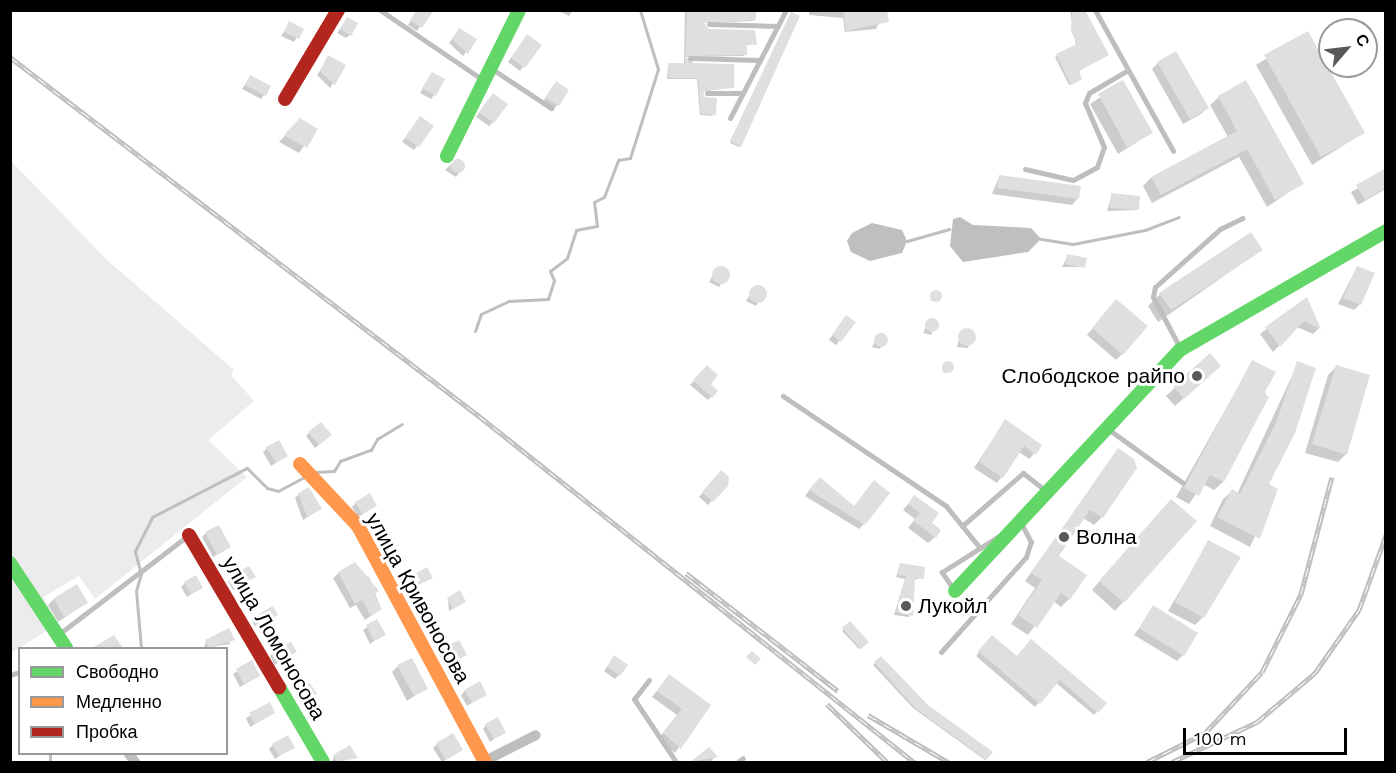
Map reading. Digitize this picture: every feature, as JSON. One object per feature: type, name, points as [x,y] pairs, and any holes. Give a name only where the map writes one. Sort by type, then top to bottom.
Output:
[{"type":"street","points":[[285,99],[338,10]]},
{"type":"street","points":[[447,156],[519,10]]},
{"type":"street","points":[[955,591],[1180,350],[1386,231]]},
{"type":"street","name":"улица Кривоносова","points":[[300,464],[358,526],[484,762]]},
{"type":"street","name":"улица Ломоносова","points":[[189,535],[323,762]]},
{"type":"street","points":[[10,563],[60,644]]},
{"type":"street","points":[[484,762],[536,735]]},
{"type":"lane","points":[[380,10],[483,80]]},
{"type":"lane","points":[[730,118],[786,10]]},
{"type":"lane","points":[[1095,10],[1173,151]]},
{"type":"lane","points":[[709,24],[778,26]]},
{"type":"lane","points":[[690,58],[760,60]]},
{"type":"lane","points":[[490,68],[551,108]]},
{"type":"lane","points":[[1025,169],[1073,180],[1097,167],[1104,147],[1085,102],[1089,93],[1128,70]]},
{"type":"lane","points":[[707,93],[743,93]]},
{"type":"lane","points":[[1180,350],[1154,297],[1155,287],[1220,229],[1243,218]]},
{"type":"lane","points":[[783,396],[946,506],[980,548]]},
{"type":"lane","points":[[1106,428],[1183,483]]},
{"type":"lane","points":[[962,526],[1023,473],[1047,492]]},
{"type":"lane","points":[[942,652],[1026,557],[1031,542],[1018,523],[942,572],[955,591]]},
{"type":"lane","points":[[60,644],[189,535]]},
{"type":"lane","points":[[649,680],[634,699],[676,762]]},
{"type":"lane","points":[[738,762],[743,758]]},
{"type":"shaded area","points":[[11,161],[106,259],[234,370],[231,375],[254,401],[208,440],[247,477],[95,599],[79,576],[43,597],[58,624],[11,653]]},
{"type":"shaded area","points":[[960,217],[973,225],[1031,228],[1041,239],[1028,252],[963,262],[950,246],[953,219]]},
{"type":"shaded area","points":[[872,223],[902,230],[907,241],[902,253],[870,261],[851,252],[847,241],[852,233]]},
{"type":"building","points":[[417,10],[434,10],[422,28],[410,20]]},
{"type":"building","points":[[687,10],[756,10],[756,20],[704,23],[709,29],[755,30],[757,45],[747,44],[747,55],[686,56],[690,63],[734,64],[734,88],[703,91],[705,97],[717,98],[716,115],[701,114],[698,78],[668,78],[668,63],[685,63]]},
{"type":"building","points":[[843,10],[887,10],[889,22],[846,31]]},
{"type":"building","points":[[1072,10],[1085,10],[1109,55],[1079,71],[1082,79],[1071,85],[1056,54],[1077,44],[1071,31]]},
{"type":"building","points":[[791,12],[800,16],[741,147],[730,141]]},
{"type":"building","points":[[347,17],[358,23],[351,36],[340,29]]},
{"type":"building","points":[[289,21],[304,29],[299,39],[284,32]]},
{"type":"building","points":[[459,28],[477,39],[468,54],[452,39]]},
{"type":"building","points":[[1308,31],[1318,49],[1318,78],[1334,78],[1365,133],[1321,157],[1264,55]]},
{"type":"building","points":[[527,34],[542,45],[525,68],[511,58]]},
{"type":"building","points":[[1176,51],[1209,108],[1190,119],[1157,62]]},
{"type":"building","points":[[328,55],[346,65],[335,85],[320,71]]},
{"type":"building","points":[[432,72],[445,79],[436,96],[422,88]]},
{"type":"building","points":[[250,75],[271,86],[266,96],[245,85]]},
{"type":"building","points":[[1123,80],[1153,133],[1127,147],[1098,94]]},
{"type":"building","points":[[1246,80],[1304,184],[1275,200],[1247,149],[1161,195],[1151,177],[1237,131],[1218,96]]},
{"type":"building","points":[[556,81],[569,90],[559,106],[545,98]]},
{"type":"building","points":[[493,93],[508,104],[494,123],[479,112]]},
{"type":"building","points":[[420,116],[434,126],[419,147],[405,138]]},
{"type":"building","points":[[300,118],[318,129],[307,148],[284,135]]},
{"type":"building","points":[[455,159],[461,159],[465,166],[461,173],[455,173],[451,169],[451,163]]},
{"type":"building","points":[[1386,168],[1386,188],[1365,200],[1356,185]]},
{"type":"building","points":[[999,175],[1081,186],[1079,199],[997,188]]},
{"type":"building","points":[[1111,193],[1140,196],[1139,210],[1110,208]]},
{"type":"building","points":[[1251,232],[1263,250],[1171,310],[1159,293]]},
{"type":"building","points":[[1067,254],[1087,258],[1085,268],[1065,264]]},
{"type":"building","points":[[717,266],[725,266],[730,271],[728,282],[717,284],[712,279],[712,271]]},
{"type":"building","points":[[1357,266],[1375,273],[1361,305],[1343,298]]},
{"type":"building","points":[[754,285],[762,285],[767,290],[765,301],[754,303],[749,298],[749,290]]},
{"type":"building","points":[[936,290],[942,296],[936,302],[930,296]]},
{"type":"building","points":[[1307,297],[1321,329],[1304,321],[1280,347],[1265,327]]},
{"type":"building","points":[[1116,299],[1148,326],[1123,355],[1092,328]]},
{"type":"building","points":[[846,315],[856,322],[841,342],[832,335]]},
{"type":"building","points":[[929,318],[935,318],[939,325],[935,332],[929,332],[925,328],[925,322]]},
{"type":"building","points":[[963,328],[971,328],[976,333],[974,344],[963,346],[958,341],[958,333]]},
{"type":"building","points":[[878,333],[884,333],[888,340],[884,347],[878,347],[874,343],[874,337]]},
{"type":"building","name":"Слободское райпо","points":[[1210,353],[1221,366],[1184,399],[1173,386]]},
{"type":"building","points":[[1252,360],[1276,372],[1264,394],[1269,397],[1224,482],[1210,475],[1199,496],[1184,488]]},
{"type":"building","points":[[948,361],[954,367],[948,373],[942,367]]},
{"type":"building","points":[[1297,361],[1316,368],[1295,433],[1269,484],[1278,489],[1260,539],[1217,517],[1232,489],[1240,494],[1276,423]]},
{"type":"building","points":[[707,365],[718,375],[711,384],[718,391],[712,398],[693,380]]},
{"type":"building","points":[[1336,365],[1370,375],[1347,455],[1312,444]]},
{"type":"building","points":[[1005,419],[1042,445],[1036,455],[1024,446],[1003,478],[979,462]]},
{"type":"building","points":[[321,422],[332,435],[319,445],[308,432]]},
{"type":"building","points":[[279,440],[288,456],[276,463],[266,447]]},
{"type":"building","name":"Волна","points":[[1118,448],[1134,459],[1137,468],[1103,518],[1090,510],[1059,556],[1087,575],[1070,600],[1061,593],[1037,628],[1018,615],[1042,580],[1031,573]]},
{"type":"building","points":[[721,470],[729,477],[728,486],[713,502],[702,492]]},
{"type":"building","points":[[820,477],[854,506],[874,480],[890,493],[865,525],[809,490]]},
{"type":"building","points":[[309,487],[322,509],[307,517],[298,493]]},
{"type":"building","points":[[370,493],[377,506],[362,514],[355,502]]},
{"type":"building","points":[[914,495],[939,513],[932,523],[941,530],[936,538],[913,521],[920,513],[908,504]]},
{"type":"building","points":[[1171,499],[1197,521],[1124,603],[1099,581]]},
{"type":"building","points":[[219,525],[231,547],[217,555],[205,532]]},
{"type":"building","points":[[1208,540],[1241,557],[1204,618],[1175,602]]},
{"type":"building","points":[[355,562],[379,591],[374,594],[382,609],[371,616],[362,600],[355,604],[338,572]]},
{"type":"building","points":[[900,563],[925,567],[924,579],[915,578],[913,616],[896,612],[906,576],[898,575]]},
{"type":"building","points":[[249,566],[256,577],[237,587],[231,576]]},
{"type":"building","points":[[427,567],[433,578],[412,588],[407,578]]},
{"type":"building","points":[[196,575],[203,588],[191,594],[184,582]]},
{"type":"building","points":[[77,584],[88,603],[64,617],[54,598]]},
{"type":"building","points":[[460,590],[466,602],[453,609],[447,598]]},
{"type":"building","points":[[1153,605],[1198,633],[1184,656],[1139,628]]},
{"type":"building","points":[[273,606],[278,615],[259,624],[255,616]]},
{"type":"building","points":[[377,619],[386,635],[374,641],[366,625]]},
{"type":"building","points":[[850,621],[869,642],[861,649],[842,628]]},
{"type":"building","points":[[229,628],[235,640],[208,647],[205,640]]},
{"type":"building","points":[[114,635],[122,647],[94,647]]},
{"type":"building","points":[[992,635],[1017,656],[1031,639],[1107,703],[1098,713],[1060,680],[1040,704],[978,651]]},
{"type":"building","points":[[459,640],[467,655],[450,664],[442,649]]},
{"type":"building","points":[[291,642],[297,652],[279,662],[273,651]]},
{"type":"building","points":[[752,651],[761,659],[755,665],[746,657]]},
{"type":"building","points":[[614,655],[628,665],[620,676],[607,667]]},
{"type":"building","points":[[881,656],[928,705],[993,752],[986,760],[914,707],[874,662]]},
{"type":"building","points":[[412,658],[428,689],[414,696],[397,665]]},
{"type":"building","points":[[252,660],[260,676],[244,685],[236,669]]},
{"type":"building","points":[[669,674],[711,705],[681,749],[663,733],[682,709],[657,691]]},
{"type":"building","points":[[480,681],[487,695],[472,703],[464,690]]},
{"type":"building","points":[[310,683],[317,694],[304,701],[298,690]]},
{"type":"building","points":[[270,702],[275,713],[254,724],[249,713]]},
{"type":"building","points":[[498,717],[506,733],[494,739],[485,724]]},
{"type":"building","points":[[453,733],[463,750],[446,760],[436,743]]},
{"type":"building","points":[[288,735],[295,748],[279,756],[272,744]]},
{"type":"building","points":[[350,745],[358,758],[337,762],[333,755]]},
{"type":"building","points":[[709,747],[718,757],[690,762]]},
{"type":"waterway","points":[[475,331],[481,314],[509,301],[548,299],[554,280],[550,271],[567,258],[576,230],[597,226],[594,202],[604,197],[618,160],[630,158],[658,69],[640,10]]},
{"type":"waterway","points":[[1041,239],[1073,244],[1145,230],[1179,217]]},
{"type":"waterway","points":[[907,241],[949,229]]},
{"type":"waterway","points":[[315,472],[334,471],[340,461],[371,450],[377,439],[402,424]]},
{"type":"waterway","points":[[141,647],[136,591],[141,574],[135,551],[152,517],[247,468],[267,488],[278,491],[306,476]]},
{"type":"waterway","points":[[50,755],[50,762]]},
{"type":"railway","points":[[10,57],[479,416],[914,762]]},
{"type":"railway","points":[[1147,762],[1205,733],[1262,672],[1301,594],[1332,477]]},
{"type":"railway","points":[[1172,762],[1257,722],[1315,673],[1359,610],[1386,535]]},
{"type":"railway","points":[[686,573],[838,691]]},
{"type":"railway","points":[[827,704],[887,762]]},
{"type":"railway","points":[[868,715],[948,762]]},
{"type":"traffic: fast","points":[[447,156],[519,10]]},
{"type":"traffic: fast","points":[[955,591],[1180,350],[1386,231]]},
{"type":"traffic: fast","points":[[10,563],[65,647]]},
{"type":"traffic: fast","points":[[279,687],[323,762]]},
{"type":"traffic: slow","points":[[300,464],[358,526],[485,762]]},
{"type":"traffic: jam","points":[[285,99],[338,10]]},
{"type":"traffic: jam","points":[[189,535],[279,687]]},
{"type":"place","name":"Слободское райпо","points":[[1197,376]]},
{"type":"place","name":"Волна","points":[[1064,537]]},
{"type":"place","name":"Лукойл","points":[[906,606]]}]
